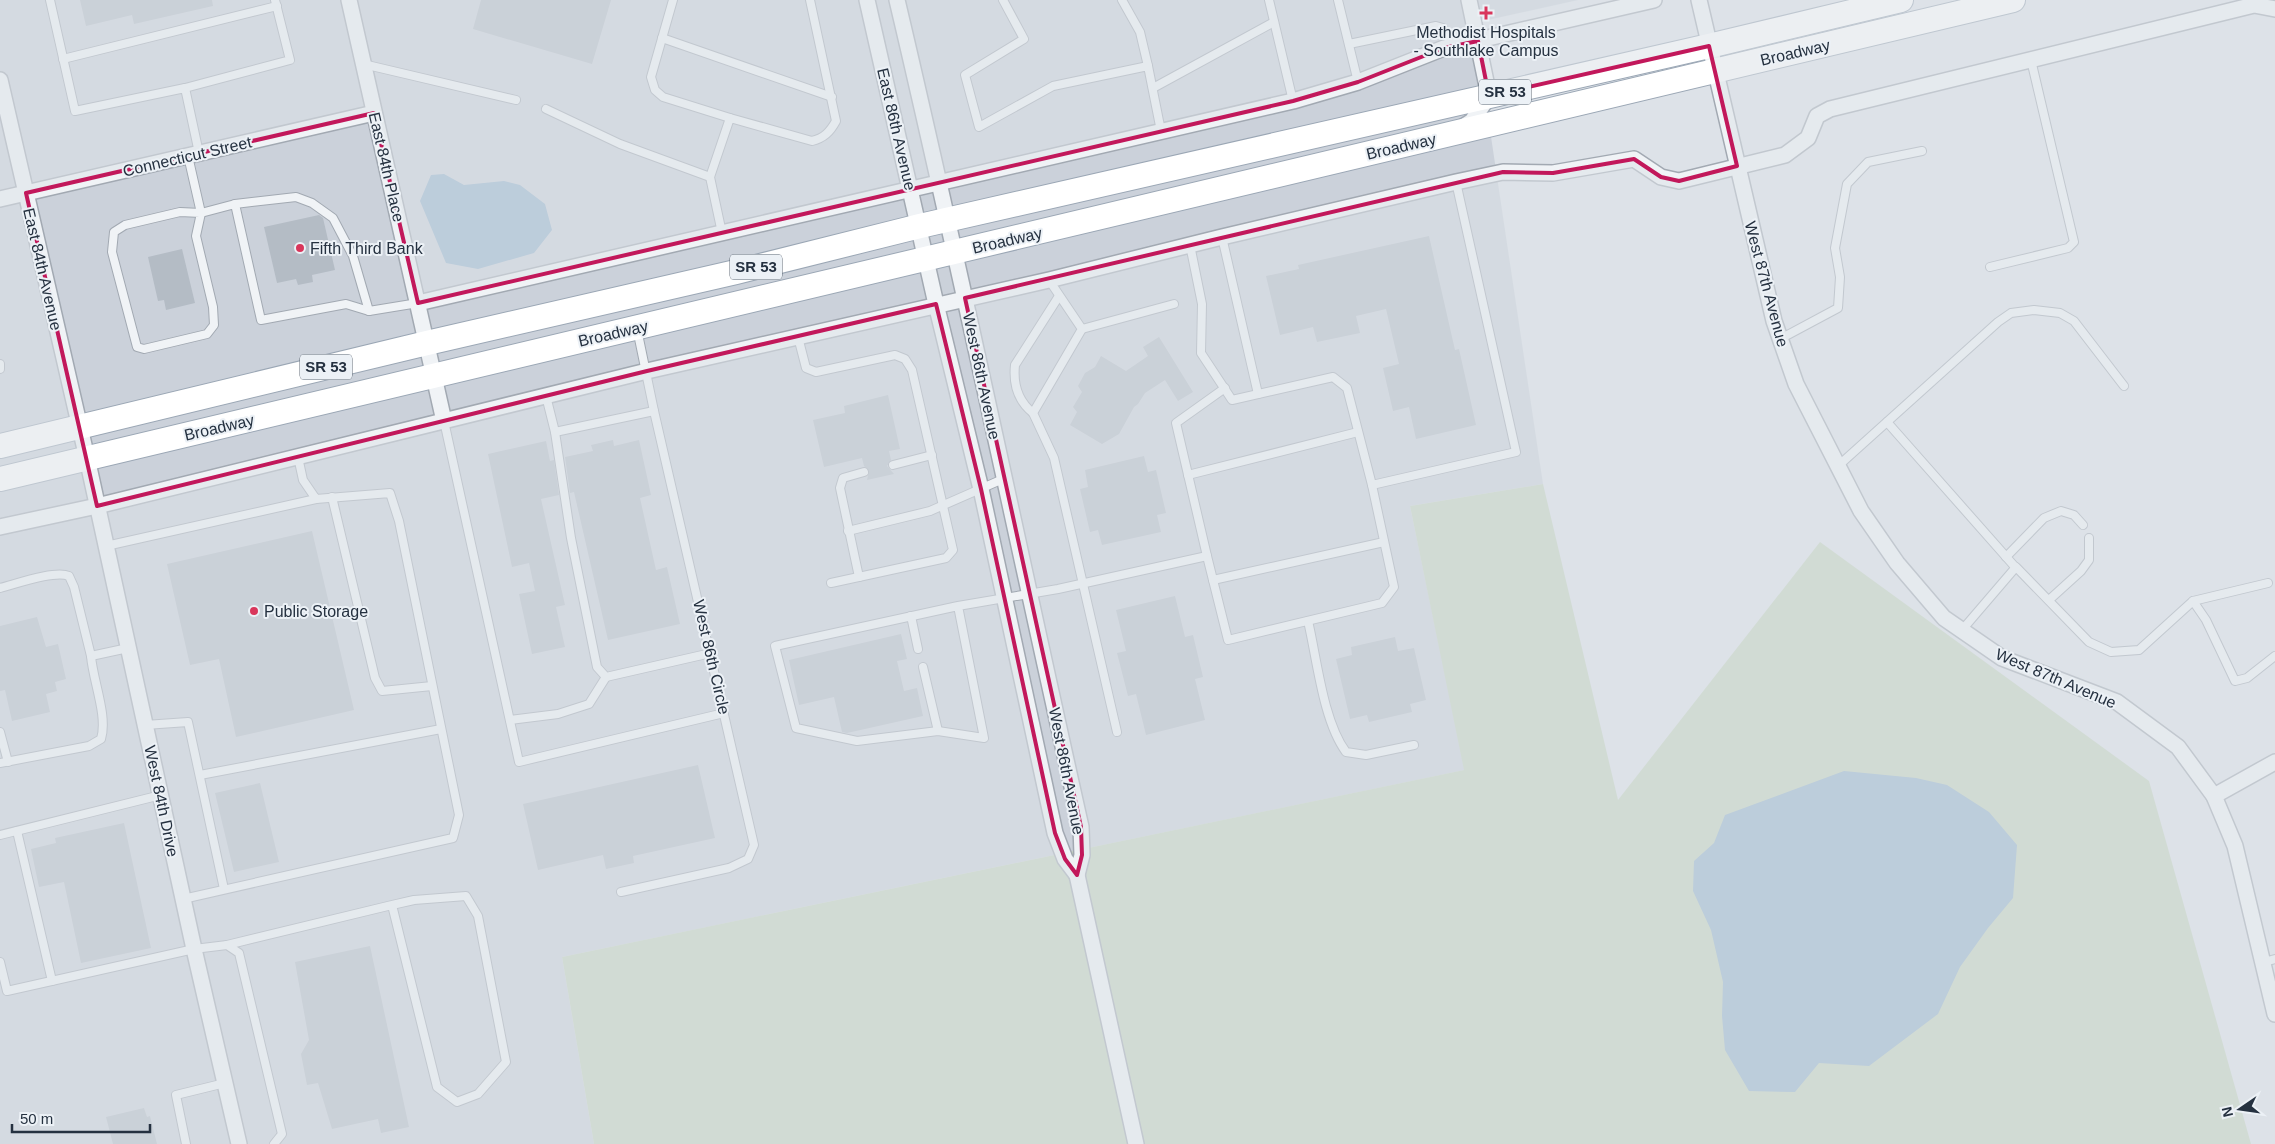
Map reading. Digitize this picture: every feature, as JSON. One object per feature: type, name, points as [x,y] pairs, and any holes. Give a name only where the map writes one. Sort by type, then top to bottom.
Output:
[{"type":"main road","name":"Broadway","points":[[0,446],[427,343],[736,272],[949,219],[1709,46],[1901,0]]},
{"type":"main road","name":"Broadway","points":[[0,479],[2013,0]]},
{"type":"street","name":"East 84th Place","points":[[349,0],[444,421]]},
{"type":"street","name":"East 86th Avenue","points":[[867,0],[926,259]]},
{"type":"street","name":"East 86th Avenue","points":[[897,0],[949,219],[955,252]]},
{"type":"street","points":[[1451,134],[1472,121],[1488,96],[1469,0]]},
{"type":"street","points":[[418,304],[1293,101],[1358,82],[1452,46],[1654,0]]},
{"type":"street","name":"West 87th Avenue","points":[[1699,0],[1714,71],[1774,321],[1796,384],[1861,511],[1897,563],[1944,618],[2002,658],[2117,702],[2178,747],[2214,796],[2235,846],[2269,960],[2275,1014]]},
{"type":"street","points":[[0,527],[97,506],[647,371],[798,338],[936,304],[1049,280],[1222,236],[1503,172],[1553,173],[1634,158],[1661,177],[1679,182],[1785,155],[1808,138],[1817,116],[1830,109],[2254,5],[2275,9]]},
{"type":"street","name":"East 84th Avenue","points":[[0,80],[87,458]]},
{"type":"street","name":"Connecticut Street","points":[[0,199],[374,113]]},
{"type":"street","name":"West 86th Avenue","points":[[955,252],[1028,593],[1082,827],[1082,855],[1077,875]]},
{"type":"street","name":"West 86th Avenue","points":[[926,259],[981,489],[1054,833],[1065,859],[1077,875]]},
{"type":"street","name":"West 84th Drive","points":[[87,458],[160,796],[239,1144]]},
{"type":"street","points":[[2214,796],[2275,762]]},
{"type":"street","points":[[1077,875],[1136,1144]]},
{"type":"lane","points":[[50,0],[63,59],[75,111],[184,88],[290,60],[276,3],[63,59]]},
{"type":"lane","points":[[673,0],[651,77],[655,90],[663,97],[812,141],[820,139],[831,132],[836,121],[810,0]]},
{"type":"lane","points":[[1003,0],[1024,39],[965,76],[979,127],[1053,86],[1148,66]]},
{"type":"lane","points":[[1122,0],[1140,32],[1161,131]]},
{"type":"lane","points":[[1269,0],[1293,101]]},
{"type":"lane","points":[[1338,0],[1358,82]]},
{"type":"lane","points":[[1153,88],[1274,22]]},
{"type":"lane","points":[[1349,44],[1436,26],[1443,28],[1452,46]]},
{"type":"lane","points":[[662,38],[832,97]]},
{"type":"lane","points":[[1990,266],[2068,248],[2074,242],[2031,60]]},
{"type":"lane","points":[[364,64],[516,100]]},
{"type":"lane","points":[[184,88],[202,213],[196,236],[213,307],[214,325],[207,334],[144,349],[137,347],[112,252],[114,232],[125,225],[180,212],[202,213],[235,204],[296,197],[312,203],[333,218],[353,256],[369,311]]},
{"type":"lane","points":[[546,109],[620,144],[710,176]]},
{"type":"lane","points":[[722,233],[710,176],[730,118]]},
{"type":"lane","points":[[1780,339],[1838,308],[1840,277],[1835,248],[1847,184],[1868,162],[1922,151]]},
{"type":"lane","points":[[1372,485],[1516,452],[1456,182]]},
{"type":"lane","points":[[235,204],[261,320],[346,304],[369,311],[418,304]]},
{"type":"lane","points":[[1222,236],[1258,394]]},
{"type":"lane","points":[[1190,245],[1202,304],[1201,353],[1225,388],[1232,400],[1333,377],[1347,388],[1372,485],[1394,587],[1382,603],[1228,640],[1176,423],[1225,388]]},
{"type":"lane","points":[[1049,280],[1082,329]]},
{"type":"lane","points":[[1059,296],[1015,365],[1014,375],[1022,405],[1033,413],[1054,458],[1118,732]]},
{"type":"lane","points":[[1033,413],[1082,329],[1174,304]]},
{"type":"lane","points":[[1838,466],[1998,322],[2011,313],[2034,310],[2060,313],[2074,321],[2124,386]]},
{"type":"lane","name":"West 86th Circle","points":[[621,892],[728,868],[748,859],[754,845],[654,411],[637,328]]},
{"type":"lane","points":[[798,338],[806,368],[816,372],[895,354],[905,360],[912,370],[954,550],[946,558],[831,583]]},
{"type":"lane","points":[[0,364],[0,369]]},
{"type":"lane","points":[[546,396],[555,432],[571,538],[597,667],[606,677]]},
{"type":"lane","points":[[555,432],[654,411]]},
{"type":"lane","points":[[444,421],[519,762],[724,713]]},
{"type":"lane","points":[[1887,422],[2016,568],[2089,642],[2111,652],[2139,650],[2193,601],[2268,583]]},
{"type":"lane","points":[[1188,474],[1358,432]]},
{"type":"lane","points":[[893,465],[932,455]]},
{"type":"lane","points":[[298,457],[303,480],[316,499]]},
{"type":"lane","points":[[859,577],[840,488],[843,478],[864,472]]},
{"type":"lane","points":[[848,531],[944,506],[1003,479]]},
{"type":"lane","points":[[106,546],[316,499],[390,493],[399,521],[459,815],[454,838],[183,899]]},
{"type":"lane","points":[[332,498],[375,678],[382,691],[432,686]]},
{"type":"lane","points":[[2006,556],[2044,518],[2061,510],[2074,515],[2083,525]]},
{"type":"lane","points":[[2049,600],[2081,571],[2089,560],[2089,538]]},
{"type":"lane","points":[[1213,580],[1384,542]]},
{"type":"lane","points":[[958,606],[984,738],[938,731],[857,741],[796,728],[775,646],[958,606],[1083,583],[1207,556]]},
{"type":"lane","points":[[1962,630],[2016,568]]},
{"type":"lane","points":[[0,588],[54,575],[64,574],[69,576],[74,587],[91,656],[92,673],[105,728],[101,739],[89,746],[4,762],[0,732]]},
{"type":"lane","points":[[2193,601],[2206,620],[2235,681],[2247,678],[2275,656]]},
{"type":"lane","points":[[911,616],[918,648]]},
{"type":"lane","points":[[1308,621],[1329,717],[1337,740],[1346,752],[1366,754],[1414,745]]},
{"type":"lane","points":[[91,656],[128,648]]},
{"type":"lane","points":[[510,720],[558,714],[589,704],[606,677],[711,653]]},
{"type":"lane","points":[[923,667],[938,731]]},
{"type":"lane","points":[[145,725],[188,722],[224,889]]},
{"type":"lane","points":[[200,775],[441,729]]},
{"type":"lane","points":[[0,835],[160,796]]},
{"type":"lane","points":[[17,831],[52,981]]},
{"type":"lane","points":[[0,962],[7,992],[194,949],[228,945],[392,905],[414,900],[466,896],[478,916],[506,1062],[478,1094],[457,1102],[437,1087],[392,905]]},
{"type":"lane","points":[[228,945],[239,953],[280,1125],[282,1134],[274,1144]]},
{"type":"lane","points":[[186,1144],[176,1095],[225,1083]]},
{"type":"highlighted area","points":[[1478,41],[1489,96],[1709,46],[1737,166],[1679,181],[1661,177],[1634,159],[1553,173],[1503,172],[965,298],[1081,827],[1082,855],[1077,875],[1065,859],[1055,833],[981,489],[936,304],[647,371],[97,506],[26,193],[374,113],[418,303],[1293,101],[1358,82],[1444,48]]},
{"type":"shaded area","points":[[0,0],[1578,0],[1474,23],[1543,484],[1410,506],[1465,770],[562,957],[594,1144],[0,1144]]},
{"type":"green space","points":[[1543,484],[1618,800],[1820,542],[2149,781],[2251,1144],[594,1144],[562,957],[1464,770],[1410,506]]},
{"type":"water","points":[[444,174],[464,185],[504,181],[520,185],[545,204],[552,230],[534,253],[478,269],[446,263],[420,201],[431,175]]},
{"type":"water","points":[[1844,771],[1916,778],[1947,785],[1989,812],[2017,845],[2013,898],[1988,928],[1960,967],[1938,1014],[1869,1066],[1819,1063],[1795,1092],[1749,1091],[1725,1050],[1722,1016],[1723,982],[1711,930],[1693,891],[1694,861],[1714,843],[1725,815]]},
{"type":"building","points":[[80,0],[212,0],[213,6],[134,24],[132,15],[86,26]]},
{"type":"building","points":[[481,0],[611,0],[592,64],[473,29]]},
{"type":"building","name":"Fifth Third Bank","points":[[319,215],[323,218],[335,270],[312,275],[313,282],[298,285],[296,279],[277,283],[264,227]]},
{"type":"building","points":[[1429,236],[1455,350],[1459,349],[1476,425],[1416,439],[1409,407],[1393,411],[1383,368],[1399,364],[1386,309],[1356,316],[1360,333],[1317,342],[1313,327],[1280,335],[1266,276],[1299,269],[1298,265]]},
{"type":"building","points":[[182,249],[195,303],[166,310],[164,300],[158,301],[148,257]]},
{"type":"building","points":[[1159,337],[1193,392],[1178,401],[1165,380],[1145,393],[1134,407],[1119,434],[1102,444],[1070,425],[1077,412],[1073,407],[1082,392],[1078,386],[1085,373],[1095,367],[1101,356],[1126,371],[1148,356],[1143,347]]},
{"type":"building","points":[[888,395],[900,449],[889,451],[891,460],[887,466],[894,474],[867,480],[869,471],[864,466],[862,458],[824,467],[813,420],[845,413],[844,406]]},
{"type":"building","points":[[613,440],[614,446],[639,440],[651,495],[640,498],[656,570],[667,567],[680,624],[608,640],[574,492],[570,493],[565,457],[593,451],[591,445]]},
{"type":"building","points":[[546,441],[550,461],[554,460],[559,495],[541,499],[565,605],[556,607],[565,647],[532,654],[519,594],[535,591],[529,563],[512,567],[488,454]]},
{"type":"building","points":[[1144,456],[1148,472],[1156,470],[1166,513],[1157,515],[1161,532],[1102,545],[1098,530],[1090,532],[1080,489],[1088,487],[1085,470]]},
{"type":"building","name":"Public Storage","points":[[312,531],[354,710],[236,737],[219,659],[190,665],[167,564]]},
{"type":"building","points":[[1175,596],[1185,637],[1193,635],[1203,677],[1195,679],[1205,720],[1146,735],[1136,694],[1128,696],[1117,653],[1126,651],[1116,610]]},
{"type":"building","points":[[37,617],[46,647],[58,644],[66,679],[55,682],[57,691],[46,694],[50,712],[12,721],[5,690],[0,691],[0,626]]},
{"type":"building","points":[[901,634],[907,659],[897,661],[904,691],[917,688],[923,716],[847,733],[842,732],[834,697],[799,705],[789,660]]},
{"type":"building","points":[[1395,637],[1398,651],[1414,648],[1426,700],[1410,704],[1412,712],[1369,722],[1367,715],[1350,719],[1336,659],[1352,655],[1351,647]]},
{"type":"building","points":[[698,765],[715,838],[633,856],[634,863],[606,869],[603,855],[538,870],[523,804]]},
{"type":"building","points":[[260,783],[279,862],[234,872],[215,793]]},
{"type":"building","points":[[124,823],[151,948],[81,963],[64,882],[39,887],[31,849],[56,843],[55,838]]},
{"type":"building","points":[[370,946],[409,1127],[381,1133],[378,1119],[332,1129],[318,1083],[307,1085],[301,1054],[309,1040],[295,962]]},
{"type":"building","points":[[144,1108],[147,1117],[150,1116],[157,1144],[113,1144],[106,1117]]},
{"type":"place","name":"Methodist Hospitals - Southlake Campus","points":[[1486,13]]},
{"type":"place","name":"Fifth Third Bank","points":[[300,248]]},
{"type":"place","name":"Public Storage","points":[[254,611]]}]
